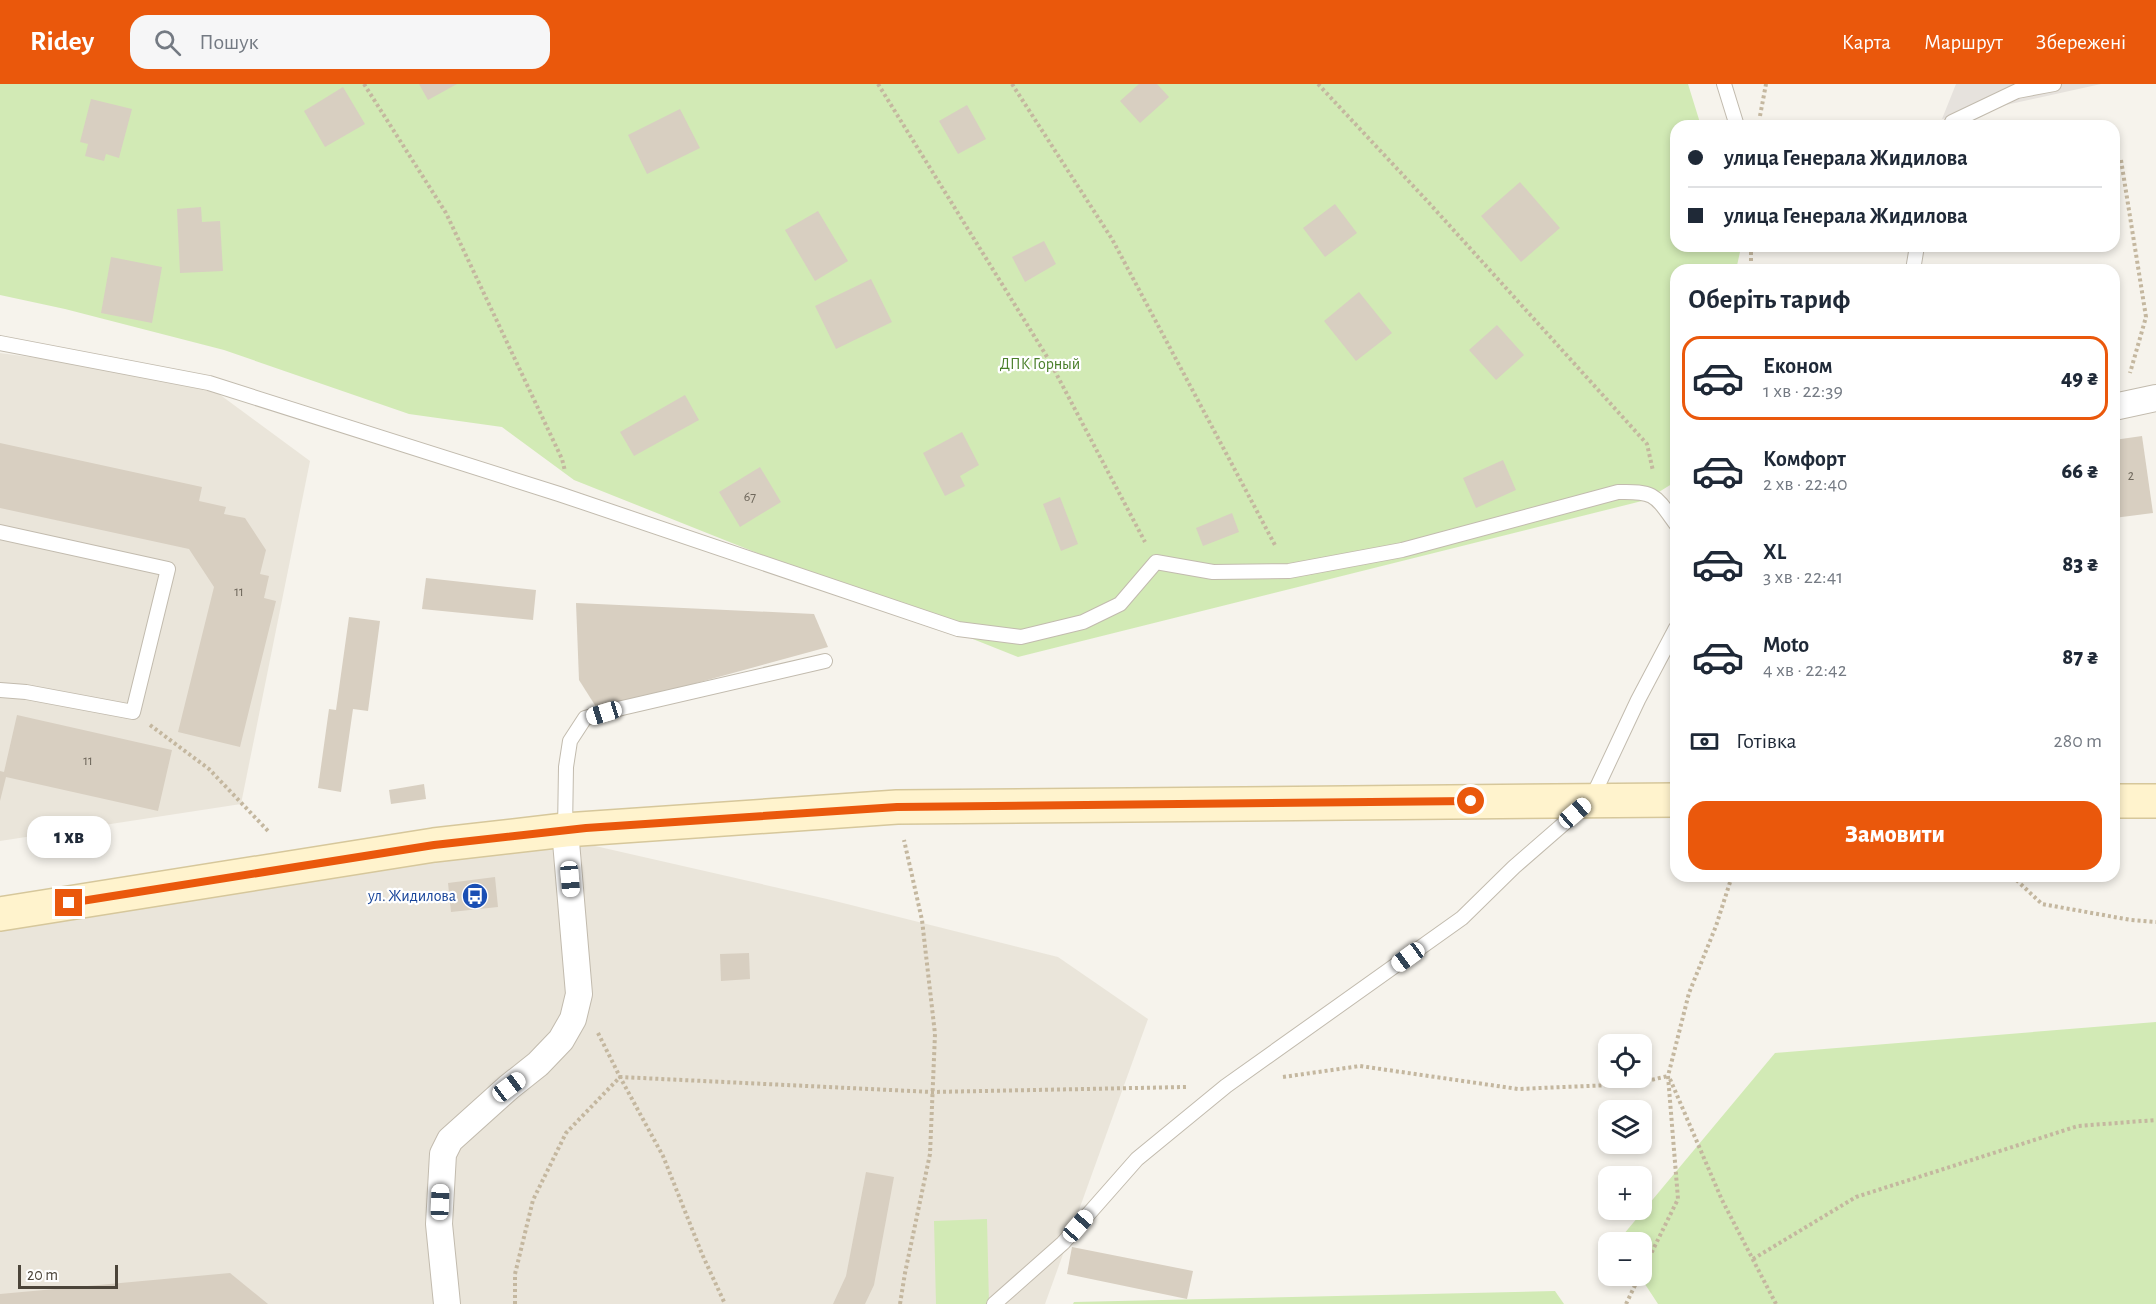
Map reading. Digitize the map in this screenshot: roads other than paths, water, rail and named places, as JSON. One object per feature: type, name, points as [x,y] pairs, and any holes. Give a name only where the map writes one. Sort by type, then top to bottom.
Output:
[{"type":"main road","points":[[0,914],[434,845],[565,830],[897,807],[1670,800]]},
{"type":"main road","points":[[2120,801],[2156,801]]},
{"type":"street","points":[[2120,405],[2156,398]]},
{"type":"street","points":[[447,1304],[439,1224],[443,1154],[450,1140],[538,1064],[561,1040],[573,1019],[579,994],[565,830]]},
{"type":"lane","points":[[1724,84],[1735,120]]},
{"type":"lane","points":[[1953,120],[2017,91],[2054,84]]},
{"type":"lane","points":[[0,343],[209,383],[560,494],[958,628],[1021,637],[1083,622],[1120,604],[1156,562],[1213,572],[1278,573],[1402,549],[1618,492],[1642,491],[1658,500],[1670,516]]},
{"type":"lane","points":[[0,532],[168,569],[133,712],[26,692],[0,690]]},
{"type":"lane","points":[[994,1304],[1063,1243],[1137,1159],[1226,1086],[1462,918],[1514,867],[1591,800],[1638,700],[1670,639]]},
{"type":"lane","points":[[565,830],[566,767],[570,741],[585,718],[825,661]]},
{"type":"place","name":"ул. Жидилова","points":[[475,896]]},
{"type":"park label","name":"ДПК Горный","points":[[1040,364]]}]
